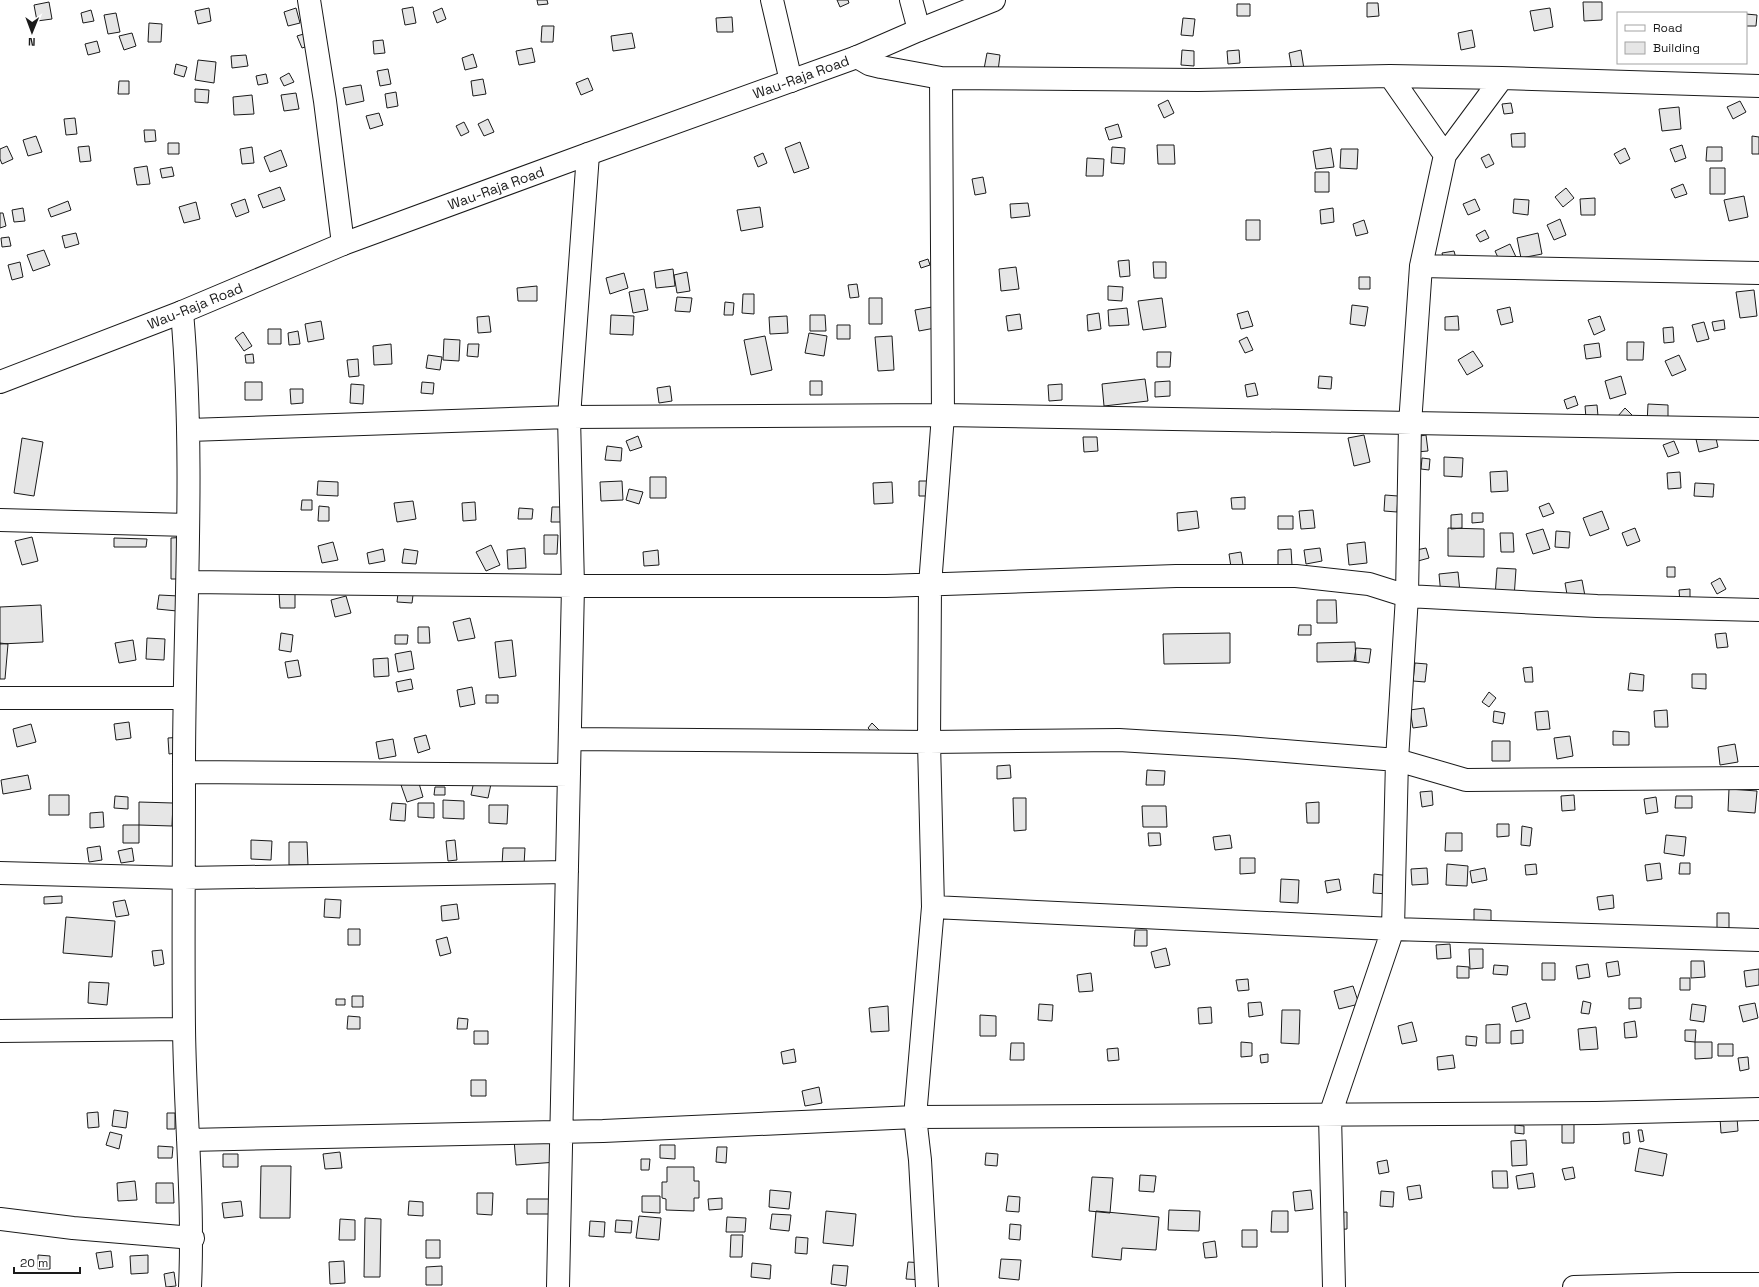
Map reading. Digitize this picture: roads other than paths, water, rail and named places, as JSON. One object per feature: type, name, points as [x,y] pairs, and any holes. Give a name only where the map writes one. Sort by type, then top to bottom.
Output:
[{"type":"street","points":[[309,0],[326,101],[343,244]]},
{"type":"street","points":[[772,0],[791,81]]},
{"type":"street","points":[[911,0],[918,30]]},
{"type":"street","name":"Wau-Raja Road","points":[[0,382],[182,312],[343,244],[857,57],[918,30],[994,0]]},
{"type":"street","points":[[857,57],[868,64],[941,78],[1198,80],[1390,76],[1759,86]]},
{"type":"street","points":[[1390,76],[1445,156]]},
{"type":"street","points":[[927,1287],[920,1160],[915,1117],[933,908],[929,742],[930,585],[943,415],[941,78]]},
{"type":"street","points":[[1334,1287],[1330,1115],[1392,929],[1397,760],[1407,596],[1410,424],[1421,266],[1445,156],[1502,78]]},
{"type":"street","points":[[558,1287],[573,586],[569,417],[588,154]]},
{"type":"street","points":[[1421,266],[1759,273]]},
{"type":"street","points":[[182,312],[188,372],[189,430],[188,582],[184,698],[184,1029],[192,1238],[190,1287]]},
{"type":"street","points":[[189,430],[569,417],[943,415],[1759,429]]},
{"type":"street","points":[[0,520],[188,525]]},
{"type":"street","points":[[188,582],[573,586],[930,585],[1176,576],[1296,576],[1369,584],[1407,596],[1596,606],[1759,610]]},
{"type":"street","points":[[0,698],[184,698]]},
{"type":"street","points":[[570,739],[929,742],[1119,740],[1235,747],[1397,760],[1466,780],[1759,778]]},
{"type":"street","points":[[184,772],[569,774]]},
{"type":"street","points":[[0,873],[184,878],[567,872]]},
{"type":"street","points":[[933,908],[1392,929],[1759,940]]},
{"type":"street","points":[[0,1030],[184,1029]]},
{"type":"street","points":[[188,1140],[562,1132],[915,1117],[1596,1113],[1759,1109]]},
{"type":"street","points":[[0,1219],[73,1228],[192,1238]]},
{"type":"street","points":[[1574,1287],[1759,1284]]}]
